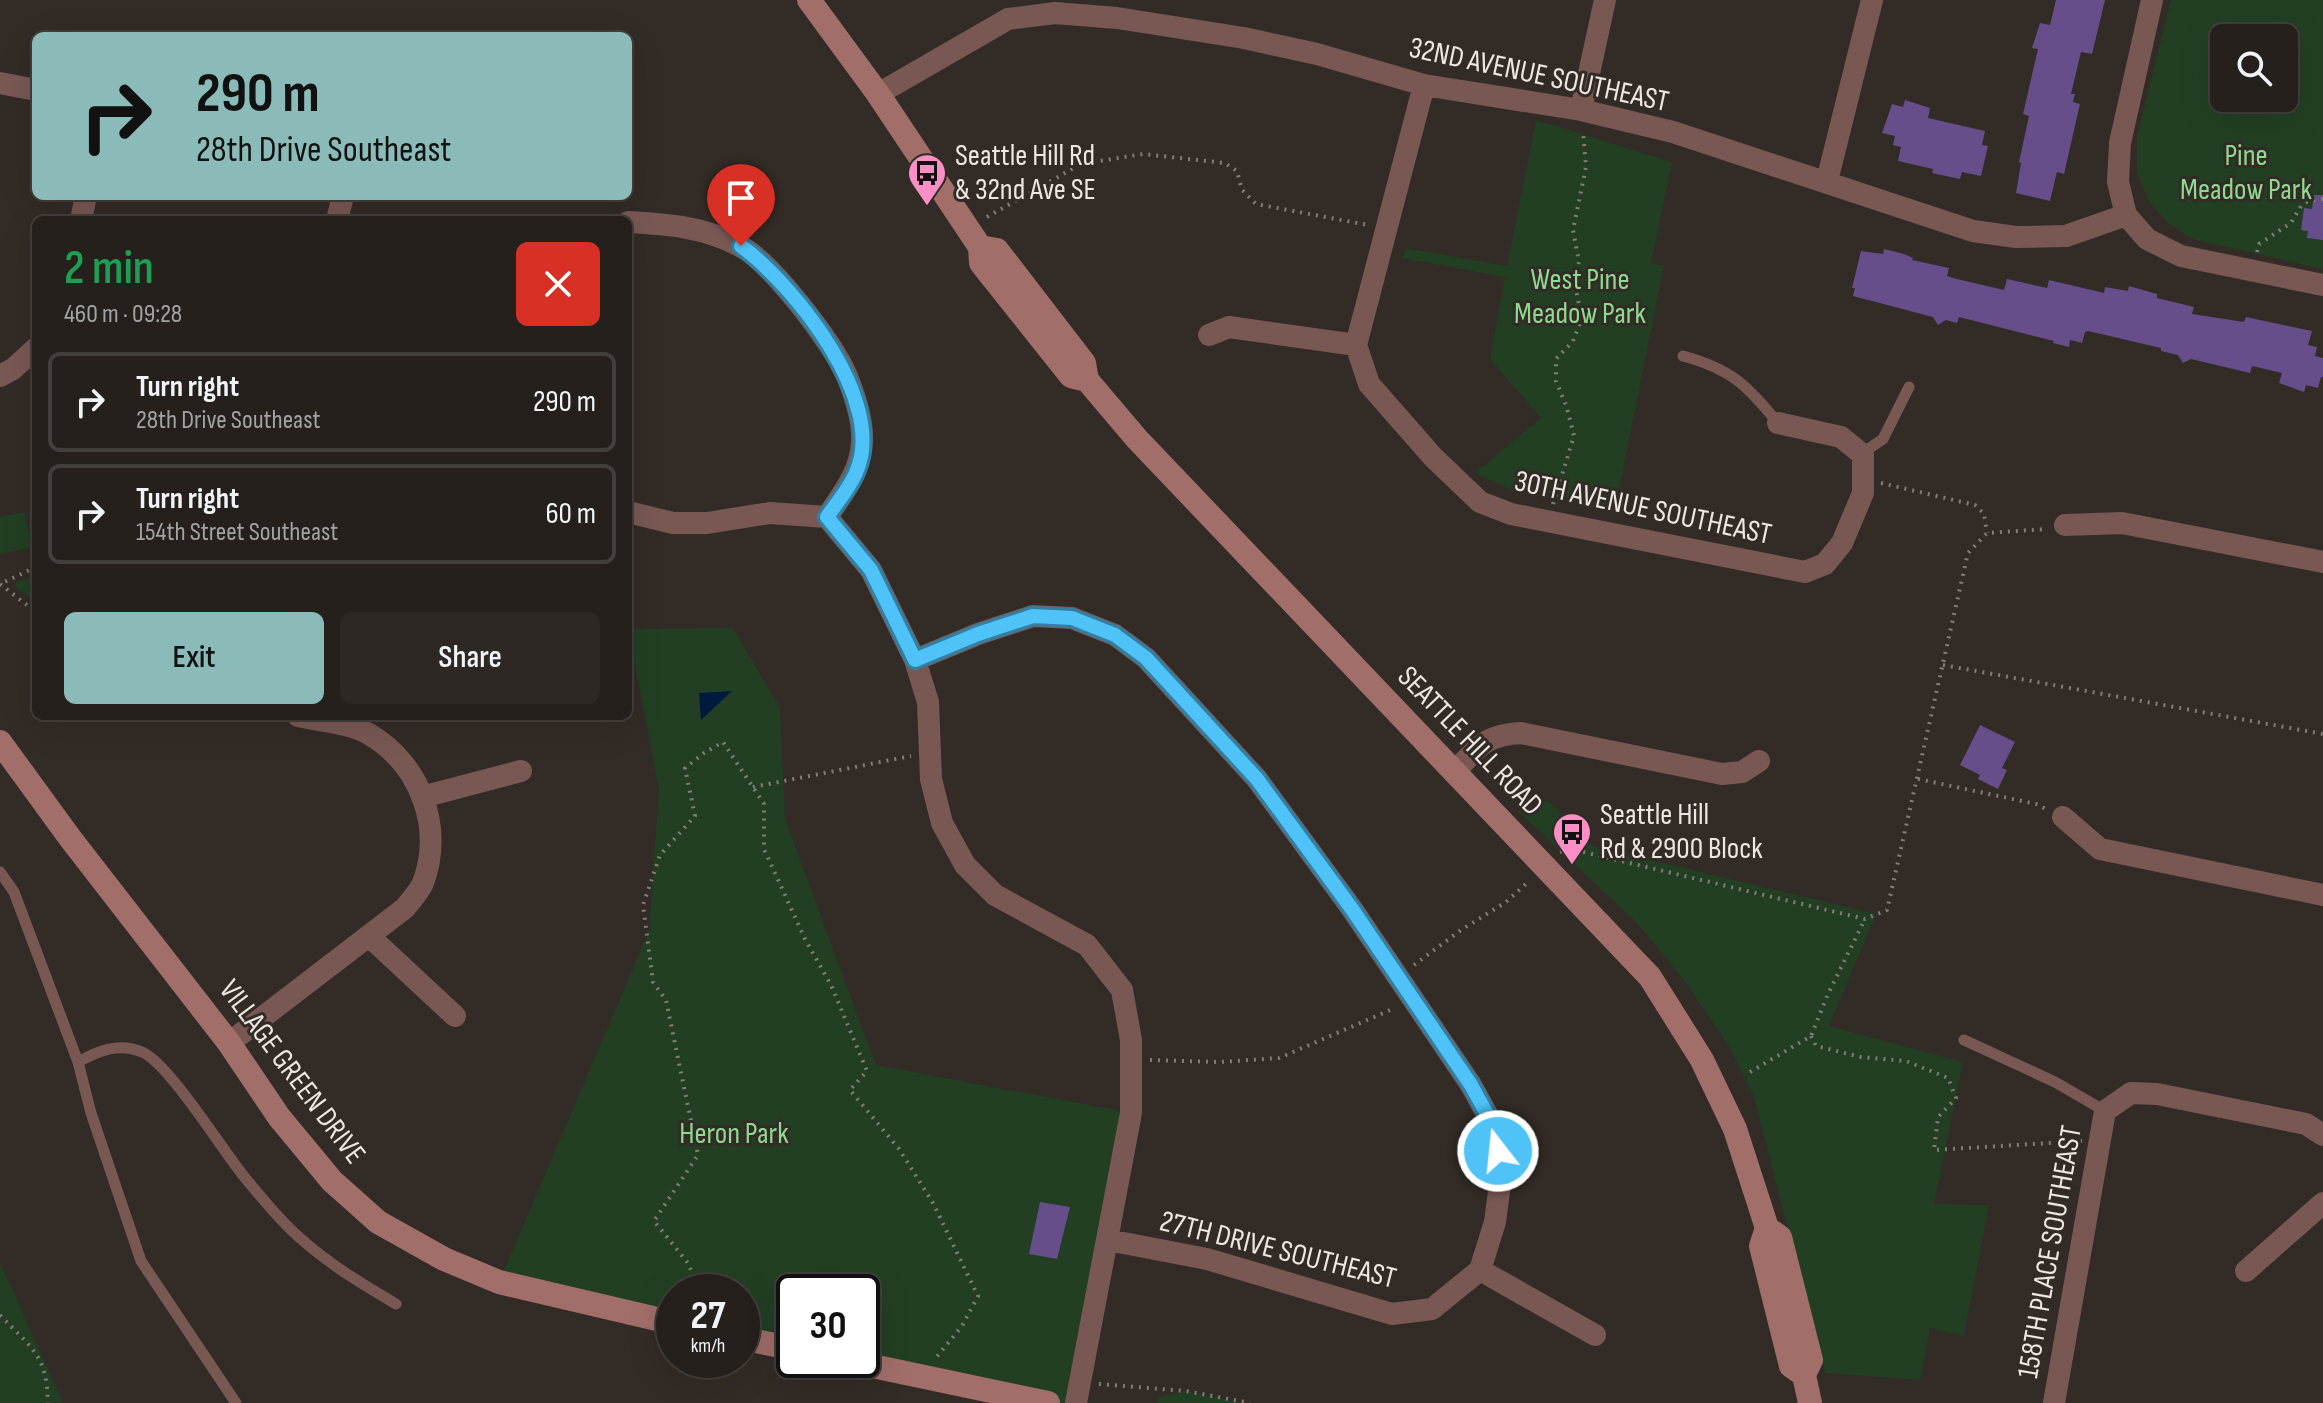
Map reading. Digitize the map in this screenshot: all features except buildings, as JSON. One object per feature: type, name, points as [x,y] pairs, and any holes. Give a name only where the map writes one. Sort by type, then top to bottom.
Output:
[{"type":"main road","name":"SEATTLE HILL ROAD","points":[[809,0],[878,94],[980,247],[981,263],[1071,376],[1087,380],[1137,439],[1650,977],[1702,1060],[1735,1129],[1767,1228],[1761,1246],[1791,1366],[1804,1375],[1810,1403]]},
{"type":"main road","name":"VILLAGE GREEN DRIVE","points":[[0,747],[229,1043],[279,1117],[332,1181],[378,1222],[444,1259],[499,1282],[656,1319]]},
{"type":"main road","points":[[880,1368],[1048,1403]]},
{"type":"street","points":[[1581,110],[1605,0]]},
{"type":"street","points":[[1827,181],[1872,0]]},
{"type":"street","points":[[2152,0],[2120,143],[2118,182],[2126,215],[2147,239],[2181,256],[2323,285]]},
{"type":"street","name":"32ND AVENUE SOUTHEAST","points":[[878,94],[1006,9],[1117,18],[1244,38],[1317,54],[1424,85],[1581,110],[1673,132],[1973,231],[2016,237],[2066,236],[2126,215]]},
{"type":"street","points":[[0,83],[32,89]]},
{"type":"street","points":[[1209,335],[1229,327],[1356,345],[1424,85]]},
{"type":"street","points":[[632,222],[701,230],[741,246],[766,265],[821,334],[846,374],[859,412],[862,440],[858,470],[827,517]]},
{"type":"street","name":"30TH AVENUE SOUTHEAST","points":[[1356,345],[1369,384],[1433,457],[1480,502],[1511,514],[1805,572],[1825,564],[1842,543],[1863,493],[1863,481]]},
{"type":"street","points":[[0,376],[32,352]]},
{"type":"street","points":[[1778,423],[1841,437],[1861,454],[1863,481]]},
{"type":"street","points":[[632,513],[673,523],[707,523],[770,513],[827,517],[871,570],[915,660],[928,702],[931,779],[942,823],[965,865],[995,895],[1087,945],[1122,990],[1132,1060],[1131,1113],[1083,1398]]},
{"type":"street","points":[[2065,525],[2122,523],[2323,562]]},
{"type":"street","points":[[915,660],[1033,616],[1072,618],[1115,635],[1146,658],[1257,779],[1413,999],[1471,1085],[1494,1127],[1501,1176],[1495,1222],[1480,1270],[1595,1335]]},
{"type":"street","points":[[229,1043],[370,937],[405,908],[422,885],[430,852],[429,817],[416,778],[368,733],[314,720]]},
{"type":"street","points":[[1454,772],[1486,739],[1521,733],[1722,774],[1742,772],[1759,761]]},
{"type":"street","points":[[422,797],[521,771]]},
{"type":"street","points":[[2063,817],[2100,849],[2323,895]]},
{"type":"street","points":[[370,937],[455,1016]]},
{"type":"street","points":[[2105,1111],[2131,1093],[2157,1094],[2306,1124],[2323,1135]]},
{"type":"street","name":"158TH PLACE SOUTHEAST","points":[[2054,1403],[2105,1111]]},
{"type":"street","points":[[2246,1271],[2323,1203]]},
{"type":"street","name":"27TH DRIVE SOUTHEAST","points":[[1108,1240],[1207,1259],[1392,1314],[1432,1309],[1480,1270]]},
{"type":"lane","points":[[1683,356],[1712,364],[1740,381],[1778,423]]},
{"type":"lane","points":[[1861,454],[1883,439],[1909,387]]},
{"type":"lane","points":[[0,872],[14,892],[78,1062],[91,1113],[141,1261],[236,1403]]},
{"type":"lane","points":[[1964,1040],[2055,1082],[2105,1111]]},
{"type":"lane","points":[[78,1062],[100,1050],[121,1047],[144,1052],[166,1073],[245,1178],[298,1237],[339,1270],[396,1304]]},
{"type":"path","points":[[1548,522],[1559,477],[1574,436],[1556,381],[1556,359],[1573,341],[1582,318],[1574,281],[1579,262],[1573,230],[1586,167],[1581,110]]},
{"type":"path","points":[[987,217],[1081,164],[1143,154],[1225,163],[1237,171],[1242,190],[1256,204],[1386,228]]},
{"type":"path","points":[[2250,270],[2259,244],[2291,223],[2308,201],[2323,199]]},
{"type":"path","points":[[1863,481],[1894,484],[1975,505],[1984,514],[1987,533]]},
{"type":"path","points":[[1557,853],[1571,849],[1865,919],[1887,910],[1968,553],[1987,533],[2031,531],[2065,525]]},
{"type":"path","points":[[32,569],[0,584],[32,609]]},
{"type":"path","points":[[1943,665],[2323,734]]},
{"type":"path","points":[[693,1274],[688,1263],[654,1221],[698,1155],[666,1000],[653,982],[643,905],[660,855],[695,816],[685,768],[723,742],[764,804],[764,849],[805,939],[831,985],[867,1071],[850,1090],[899,1149],[933,1203],[978,1296],[962,1326],[929,1366]]},
{"type":"path","points":[[753,787],[931,752]]},
{"type":"path","points":[[1918,779],[2036,804],[2063,817]]},
{"type":"path","points":[[1397,976],[1506,902],[1528,882]]},
{"type":"path","points":[[1750,1072],[1811,1036],[1865,919]]},
{"type":"path","points":[[1132,1060],[1220,1062],[1279,1058],[1413,999]]},
{"type":"path","points":[[1811,1036],[1816,1046],[1829,1051],[1906,1061],[1948,1078],[1956,1098],[1938,1117],[1934,1150],[2100,1140]]},
{"type":"path","points":[[0,1315],[40,1358],[47,1380],[48,1403]]},
{"type":"path","points":[[1083,1398],[1100,1382],[1186,1391],[1250,1403]]},
{"type":"green space","name":"Pine Meadow Park","points":[[2171,0],[2323,0],[2323,269],[2192,239],[2168,223],[2150,203],[2137,174],[2137,136]]},
{"type":"green space","name":"West Pine Meadow Park","points":[[1536,120],[1672,162],[1651,263],[1664,266],[1615,510],[1513,491],[1475,473],[1541,418],[1490,359],[1505,277],[1402,258],[1406,248],[1507,266]]},
{"type":"green space","points":[[24,512],[32,547],[0,554],[0,517]]},
{"type":"green space","points":[[32,577],[32,598],[17,589],[15,582]]},
{"type":"green space","name":"Heron Park","points":[[733,628],[780,708],[785,819],[876,1065],[1131,1113],[1076,1403],[1048,1403],[880,1364],[880,1274],[776,1274],[776,1345],[760,1342],[760,1274],[656,1274],[656,1319],[499,1282],[649,931],[659,790],[632,650],[632,629]]},
{"type":"green space","points":[[1548,800],[1592,846],[1876,914],[1829,1026],[1963,1062],[1934,1204],[1989,1205],[1964,1336],[1930,1328],[1920,1380],[1825,1373],[1754,1097],[1730,1048],[1681,976],[1636,922],[1518,811]]},
{"type":"green space","points":[[0,1262],[63,1403],[0,1403]]},
{"type":"green space","points":[[1186,1391],[1243,1403],[1157,1403],[1159,1397]]},
{"type":"water","points":[[732,691],[701,720],[699,693]]},
{"type":"place","name":"Seattle Hill Rd & 32nd Ave SE","points":[[927,207]]},
{"type":"place","name":"Seattle Hill Rd & 2900 Block","points":[[1572,866]]},
{"type":"route","points":[[741,246],[766,265],[821,334],[846,374],[859,412],[862,440],[858,470],[827,517],[871,570],[915,660],[1033,616],[1072,618],[1115,635],[1146,658],[1257,779],[1352,909],[1471,1085],[1494,1127],[1498,1151]]}]
